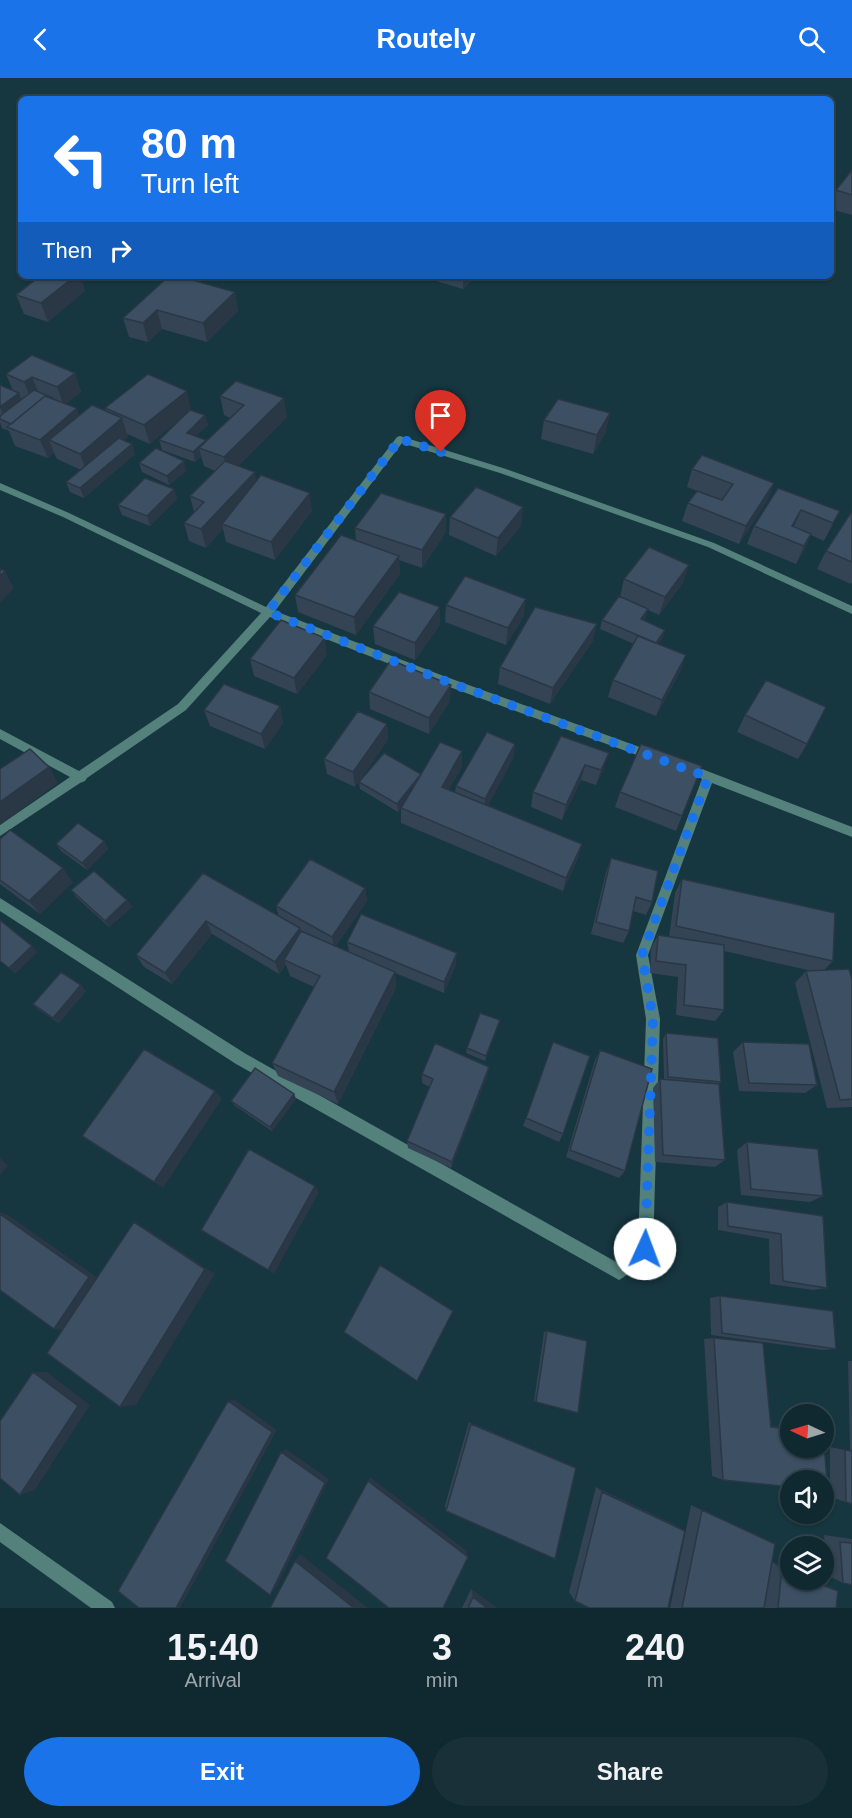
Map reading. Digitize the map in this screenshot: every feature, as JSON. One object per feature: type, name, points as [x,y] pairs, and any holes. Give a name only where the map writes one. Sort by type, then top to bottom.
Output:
[{"type":"street","points":[[0,831],[81,778],[182,707],[268,612],[400,439],[503,471],[711,544],[852,610]]},
{"type":"street","points":[[0,486],[66,515],[268,612],[437,678],[665,761]]},
{"type":"street","points":[[0,734],[81,778]]},
{"type":"street","points":[[687,769],[852,832]]},
{"type":"street","points":[[0,904],[241,1059],[620,1272],[645,1249],[653,1019],[642,955],[708,777]]},
{"type":"street","points":[[0,1532],[106,1608]]},
{"type":"building","points":[[852,170],[852,195],[836,190]]},
{"type":"building","points":[[36,279],[71,279],[41,303],[16,295]]},
{"type":"building","points":[[166,279],[189,279],[235,292],[203,323],[157,310],[143,323],[123,318]]},
{"type":"building","points":[[32,355],[75,373],[57,387],[32,377],[24,382],[6,374]]},
{"type":"building","points":[[148,374],[187,391],[144,425],[105,408]]},
{"type":"building","points":[[236,381],[284,398],[224,457],[199,448],[244,405],[220,396]]},
{"type":"building","points":[[0,385],[19,393],[0,407]]},
{"type":"building","points":[[34,390],[53,398],[45,396],[11,424],[0,419],[0,416]]},
{"type":"building","points":[[45,396],[77,408],[40,440],[7,427]]},
{"type":"building","points":[[558,399],[610,413],[597,435],[544,420]]},
{"type":"building","points":[[92,405],[122,418],[80,454],[49,440]]},
{"type":"building","points":[[190,410],[205,415],[187,433],[206,440],[193,452],[159,440]]},
{"type":"building","points":[[119,438],[132,444],[80,488],[66,482]]},
{"type":"building","points":[[156,448],[184,461],[167,476],[139,463]]},
{"type":"building","points":[[702,455],[774,483],[746,526],[688,503],[697,491],[722,500],[733,484],[692,469]]},
{"type":"building","points":[[225,461],[255,472],[201,529],[184,523],[204,502],[190,496]]},
{"type":"building","points":[[261,475],[310,493],[271,542],[222,524]]},
{"type":"building","points":[[145,478],[174,489],[147,516],[118,505]]},
{"type":"building","points":[[476,487],[523,507],[498,538],[450,517]]},
{"type":"building","points":[[778,488],[840,511],[833,523],[801,510],[792,526],[811,534],[804,546],[754,526]]},
{"type":"building","points":[[381,493],[446,514],[422,550],[355,528]]},
{"type":"building","points":[[852,511],[852,562],[826,551]]},
{"type":"building","points":[[341,535],[399,556],[354,617],[295,595]]},
{"type":"building","points":[[649,547],[689,565],[665,597],[624,579]]},
{"type":"building","points":[[465,576],[526,599],[508,628],[446,605]]},
{"type":"building","points":[[399,592],[440,607],[415,643],[373,626]]},
{"type":"building","points":[[619,596],[648,609],[641,619],[665,630],[656,643],[602,620]]},
{"type":"building","points":[[535,607],[597,624],[553,688],[500,667]]},
{"type":"building","points":[[281,620],[325,638],[294,678],[250,659]]},
{"type":"building","points":[[638,636],[686,655],[662,700],[613,680]]},
{"type":"building","points":[[391,660],[451,685],[429,718],[369,692]]},
{"type":"building","points":[[766,680],[826,707],[807,744],[745,715]]},
{"type":"building","points":[[224,684],[280,706],[261,734],[204,710]]},
{"type":"building","points":[[358,711],[387,724],[353,772],[324,759]]},
{"type":"building","points":[[487,732],[515,744],[485,799],[456,786]]},
{"type":"building","points":[[561,736],[609,753],[601,770],[585,765],[566,805],[533,792]]},
{"type":"building","points":[[440,742],[462,751],[442,787],[582,844],[566,878],[401,808]]},
{"type":"building","points":[[641,744],[702,766],[682,816],[620,792]]},
{"type":"building","points":[[30,749],[49,767],[0,802],[0,769]]},
{"type":"building","points":[[384,753],[421,774],[397,804],[359,782]]},
{"type":"building","points":[[78,823],[104,841],[82,863],[56,844]]},
{"type":"building","points":[[10,830],[63,868],[29,901],[0,880],[0,839]]},
{"type":"building","points":[[611,858],[658,871],[652,902],[636,897],[629,931],[596,922]]},
{"type":"building","points":[[310,859],[365,888],[332,937],[276,906]]},
{"type":"building","points":[[94,871],[127,900],[105,921],[71,890]]},
{"type":"building","points":[[203,873],[300,928],[275,962],[206,921],[165,973],[136,955]]},
{"type":"building","points":[[682,879],[835,913],[833,961],[676,926]]},
{"type":"building","points":[[361,914],[457,953],[444,982],[347,942]]},
{"type":"building","points":[[0,920],[32,946],[9,968],[0,961]]},
{"type":"building","points":[[301,931],[395,972],[334,1092],[272,1063],[320,976],[284,960]]},
{"type":"building","points":[[658,935],[724,945],[724,1010],[684,1005],[686,965],[656,961]]},
{"type":"building","points":[[849,969],[852,979],[852,1099],[840,1100],[806,971]]},
{"type":"building","points":[[61,972],[81,985],[53,1018],[33,1004]]},
{"type":"building","points":[[480,1013],[500,1020],[486,1056],[467,1048]]},
{"type":"building","points":[[666,1033],[718,1038],[721,1082],[668,1077]]},
{"type":"building","points":[[553,1042],[590,1056],[563,1134],[526,1118]]},
{"type":"building","points":[[743,1042],[809,1044],[817,1085],[749,1083]]},
{"type":"building","points":[[435,1043],[489,1067],[452,1162],[407,1141],[433,1079],[422,1074]]},
{"type":"building","points":[[144,1049],[215,1091],[154,1182],[82,1136]]},
{"type":"building","points":[[600,1050],[652,1069],[625,1171],[570,1150]]},
{"type":"building","points":[[255,1068],[294,1094],[270,1127],[231,1101]]},
{"type":"building","points":[[660,1079],[719,1084],[725,1160],[663,1155]]},
{"type":"building","points":[[747,1142],[818,1149],[823,1196],[751,1189]]},
{"type":"building","points":[[249,1149],[315,1186],[268,1270],[201,1230]]},
{"type":"building","points":[[727,1202],[823,1216],[827,1288],[783,1281],[781,1234],[728,1226]]},
{"type":"building","points":[[0,1214],[89,1277],[54,1329],[0,1290]]},
{"type":"building","points":[[134,1222],[205,1269],[120,1407],[47,1353]]},
{"type":"building","points":[[380,1265],[453,1311],[417,1381],[344,1332]]},
{"type":"building","points":[[720,1296],[833,1311],[836,1349],[722,1333]]},
{"type":"building","points":[[547,1331],[587,1341],[578,1413],[536,1402]]},
{"type":"building","points":[[714,1338],[763,1343],[771,1427],[780,1428],[780,1458],[825,1458],[826,1470],[780,1470],[780,1486],[723,1480]]},
{"type":"building","points":[[33,1372],[78,1406],[20,1495],[0,1478],[0,1421]]},
{"type":"building","points":[[228,1401],[272,1432],[176,1608],[139,1608],[118,1591]]},
{"type":"building","points":[[471,1424],[576,1468],[555,1559],[446,1511]]},
{"type":"building","points":[[845,1450],[852,1451],[852,1504],[846,1502]]},
{"type":"building","points":[[281,1452],[325,1483],[270,1595],[225,1561]]},
{"type":"building","points":[[368,1481],[468,1557],[443,1608],[389,1608],[326,1558]]},
{"type":"building","points":[[602,1492],[685,1531],[668,1608],[589,1608],[575,1601]]},
{"type":"building","points":[[702,1510],[775,1544],[764,1608],[682,1608]]},
{"type":"building","points":[[840,1542],[852,1543],[852,1585],[843,1583]]},
{"type":"building","points":[[295,1561],[354,1608],[270,1608]]},
{"type":"building","points":[[780,1588],[780,1590],[838,1591],[836,1608],[778,1608]]},
{"type":"building","points":[[473,1597],[487,1608],[468,1608]]},
{"type":"route","points":[[441,452],[400,439],[268,612],[437,678],[708,777],[690,820],[642,955],[653,1019],[645,1249]]}]
